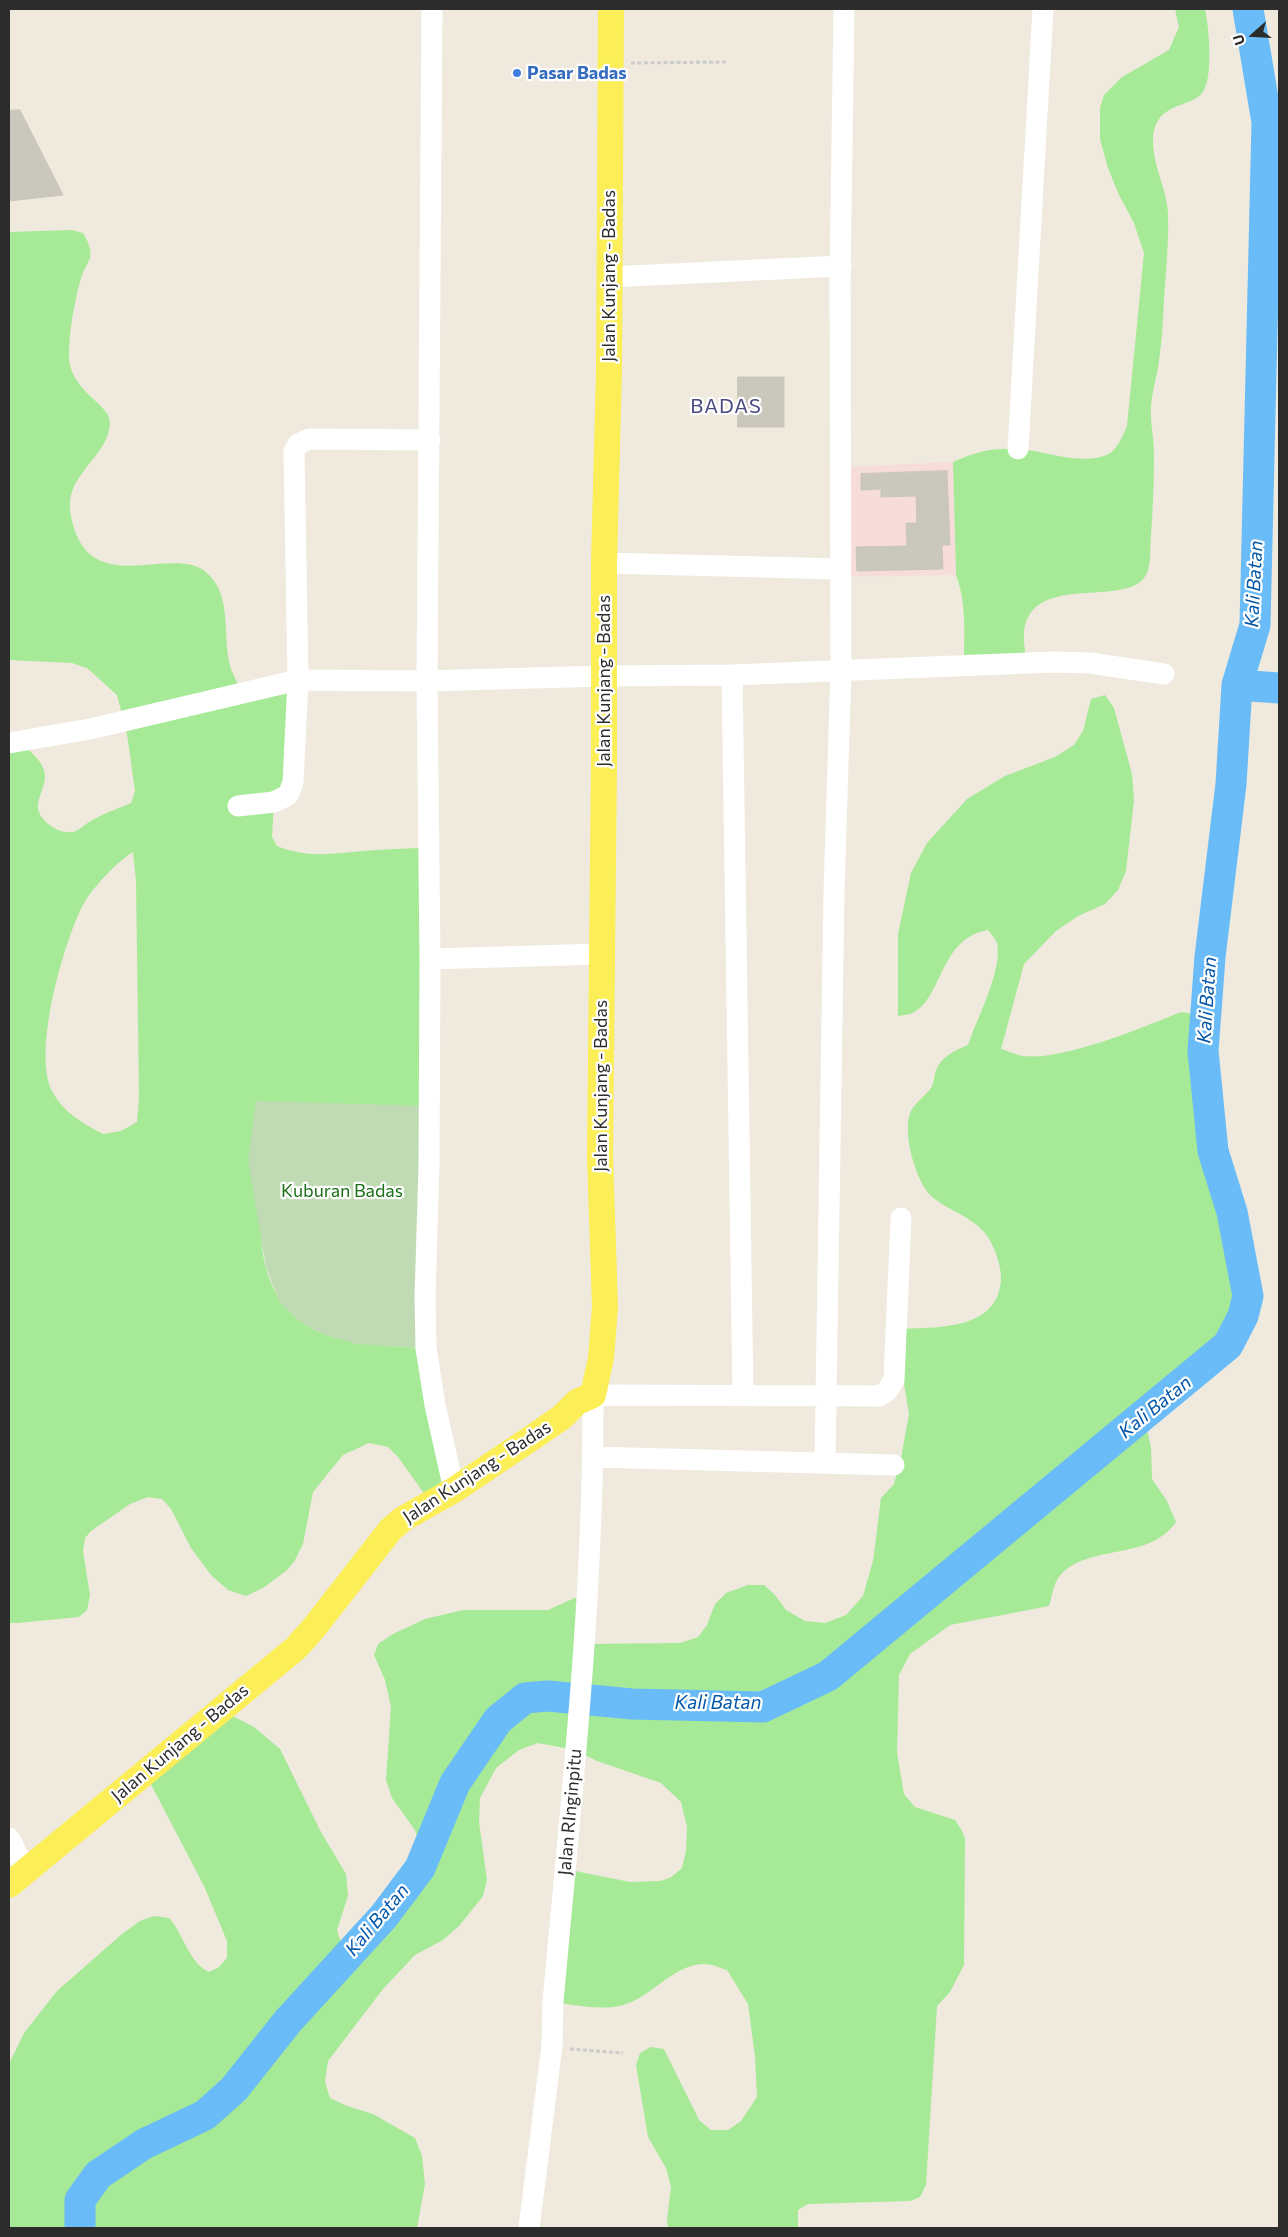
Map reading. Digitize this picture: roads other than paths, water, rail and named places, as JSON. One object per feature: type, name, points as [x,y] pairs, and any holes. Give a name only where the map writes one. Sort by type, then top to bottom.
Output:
[{"type":"main road","name":"Jalan Kunjang - Badas","points":[[17,1878],[296,1648],[391,1529],[403,1519],[454,1490],[562,1417],[577,1402],[593,1395],[601,1358],[605,1307],[600,1156],[604,563],[611,9]]},
{"type":"street","points":[[432,9],[427,681],[430,959],[429,1164],[425,1297],[426,1348],[435,1405],[454,1490]]},
{"type":"street","points":[[825,1462],[834,892],[841,670],[841,266],[844,9]]},
{"type":"street","points":[[1018,449],[1043,9]]},
{"type":"street","points":[[609,277],[841,266]]},
{"type":"street","points":[[238,806],[274,802],[288,796],[293,783],[298,680],[294,452],[298,444],[309,439],[430,440]]},
{"type":"street","points":[[604,563],[840,569]]},
{"type":"street","points":[[9,743],[90,728],[298,680],[427,681],[603,676],[732,675],[1090,663],[1164,674]]},
{"type":"street","points":[[732,675],[743,1395]]},
{"type":"street","points":[[430,959],[602,954]]},
{"type":"street","points":[[593,1395],[879,1396],[887,1390],[894,1380],[901,1218]]},
{"type":"street","name":"Jalan RInginpitu","points":[[529,2228],[552,2045],[554,1993],[584,1644],[593,1457],[593,1395]]},
{"type":"street","points":[[593,1457],[894,1465]]},
{"type":"street","points":[[9,1838],[17,1878]]},
{"type":"waterway","name":"Kali Batan","points":[[80,2228],[80,2200],[98,2175],[144,2144],[205,2115],[234,2089],[288,2021],[384,1916],[420,1868],[455,1783],[498,1720],[525,1698],[548,1696],[632,1704],[763,1707],[828,1676],[1228,1345],[1243,1316],[1248,1296],[1232,1212],[1213,1151],[1203,1051],[1210,957],[1231,784],[1237,685],[1255,625],[1267,122],[1248,9]]},
{"type":"waterway","points":[[1237,685],[1279,688]]},
{"type":"place","name":"Pasar Badas","points":[[517,73]]},
{"type":"district","name":"BADAS","points":[[726,406]]},
{"type":"park label","name":"Kuburan Badas","points":[[342,1191]]}]
